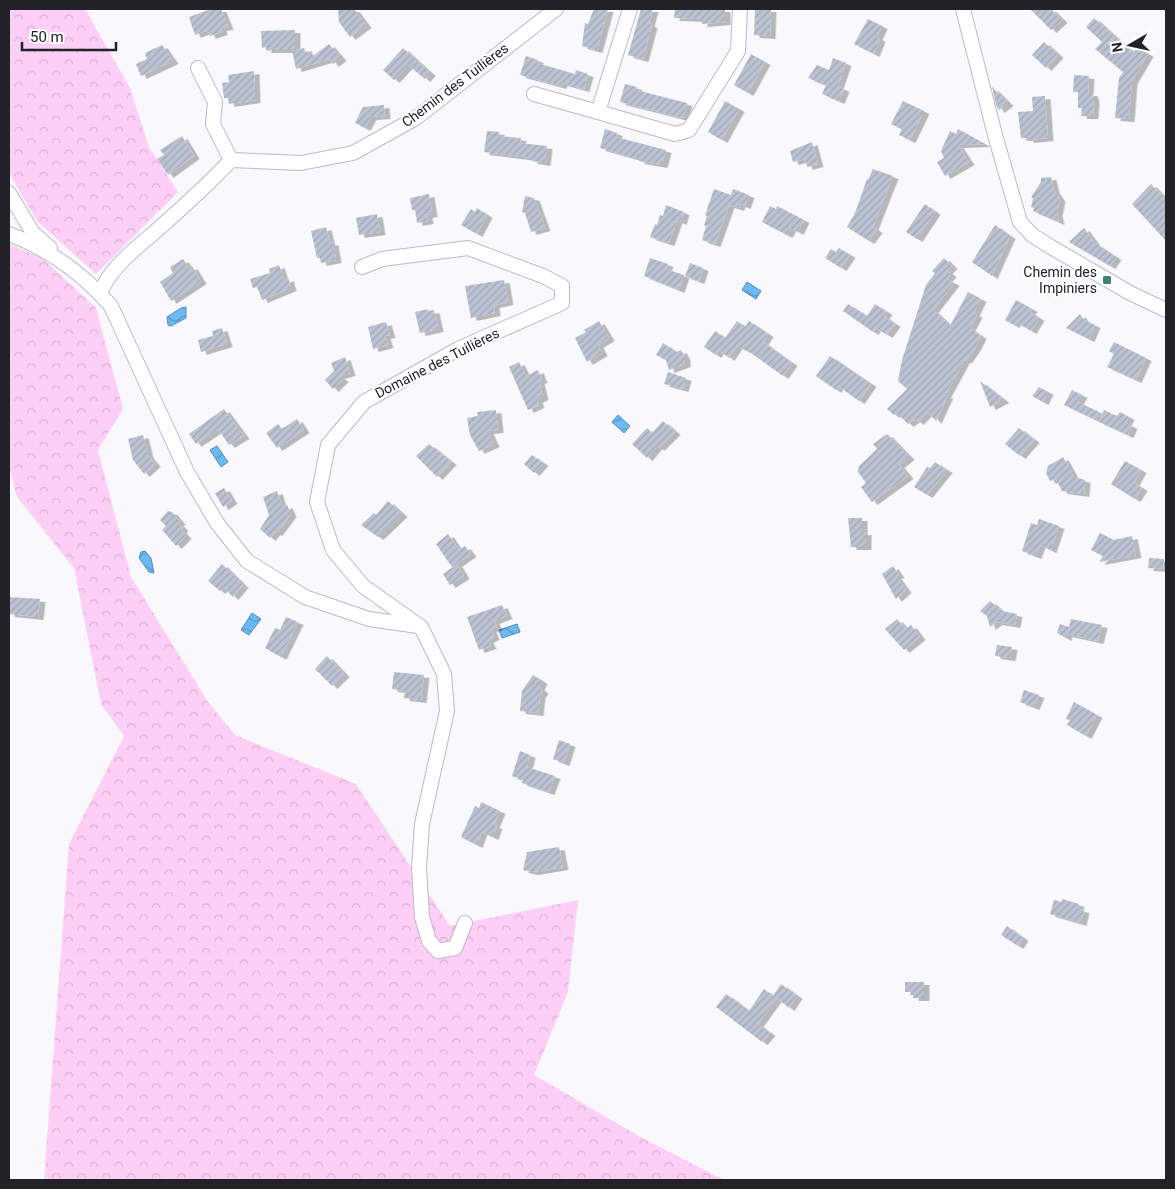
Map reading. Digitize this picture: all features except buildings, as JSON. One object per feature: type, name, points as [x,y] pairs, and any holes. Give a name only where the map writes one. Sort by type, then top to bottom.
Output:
[{"type":"street","name":"Chemin des Tuilières","points":[[231,160],[236,158],[285,164],[301,163],[353,153],[416,118],[556,9]]},
{"type":"street","points":[[598,112],[630,9]]},
{"type":"street","points":[[534,94],[675,134],[689,130],[738,51],[740,9]]},
{"type":"street","points":[[963,9],[994,135],[1020,222],[1032,235],[1051,247],[1130,293],[1166,310]]},
{"type":"street","points":[[100,293],[109,276],[128,255],[211,181],[231,160],[213,124],[216,102],[198,68]]},
{"type":"street","points":[[9,193],[33,233],[100,293],[111,306],[130,352],[187,472],[217,523],[248,561],[305,597],[369,619],[421,627]]},
{"type":"street","points":[[9,234],[61,259]]},
{"type":"street","name":"Domaine des Tuilières","points":[[362,267],[382,259],[468,248],[544,276],[562,286],[562,303],[458,349],[364,402],[328,445],[317,502],[333,550],[363,586],[421,627],[444,674],[448,697],[444,731],[422,824],[419,867],[422,917],[429,941],[438,951],[455,948],[465,923]]},
{"type":"green space","points":[[9,9],[85,9],[130,88],[149,147],[178,192],[96,274],[37,221],[9,173]]},
{"type":"green space","points":[[9,244],[42,258],[96,308],[123,409],[98,450],[131,577],[208,702],[235,735],[356,784],[450,926],[578,900],[568,992],[534,1075],[644,1139],[724,1180],[44,1180],[69,844],[124,736],[101,704],[74,568],[17,497],[9,467]]},
{"type":"water","points":[[747,282],[761,291],[756,299],[742,290]]},
{"type":"water","points":[[186,307],[186,318],[171,326],[168,325],[167,317]]},
{"type":"water","points":[[618,415],[630,426],[624,433],[612,422]]},
{"type":"water","points":[[217,446],[228,462],[221,467],[210,450]]},
{"type":"water","points":[[145,551],[151,558],[154,573],[149,572],[139,558],[141,552]]},
{"type":"water","points":[[252,613],[261,619],[249,635],[241,630]]},
{"type":"water","points":[[517,624],[520,632],[502,638],[499,630]]},
{"type":"place","name":"Chemin des Impiniers","points":[[1107,280]]}]
